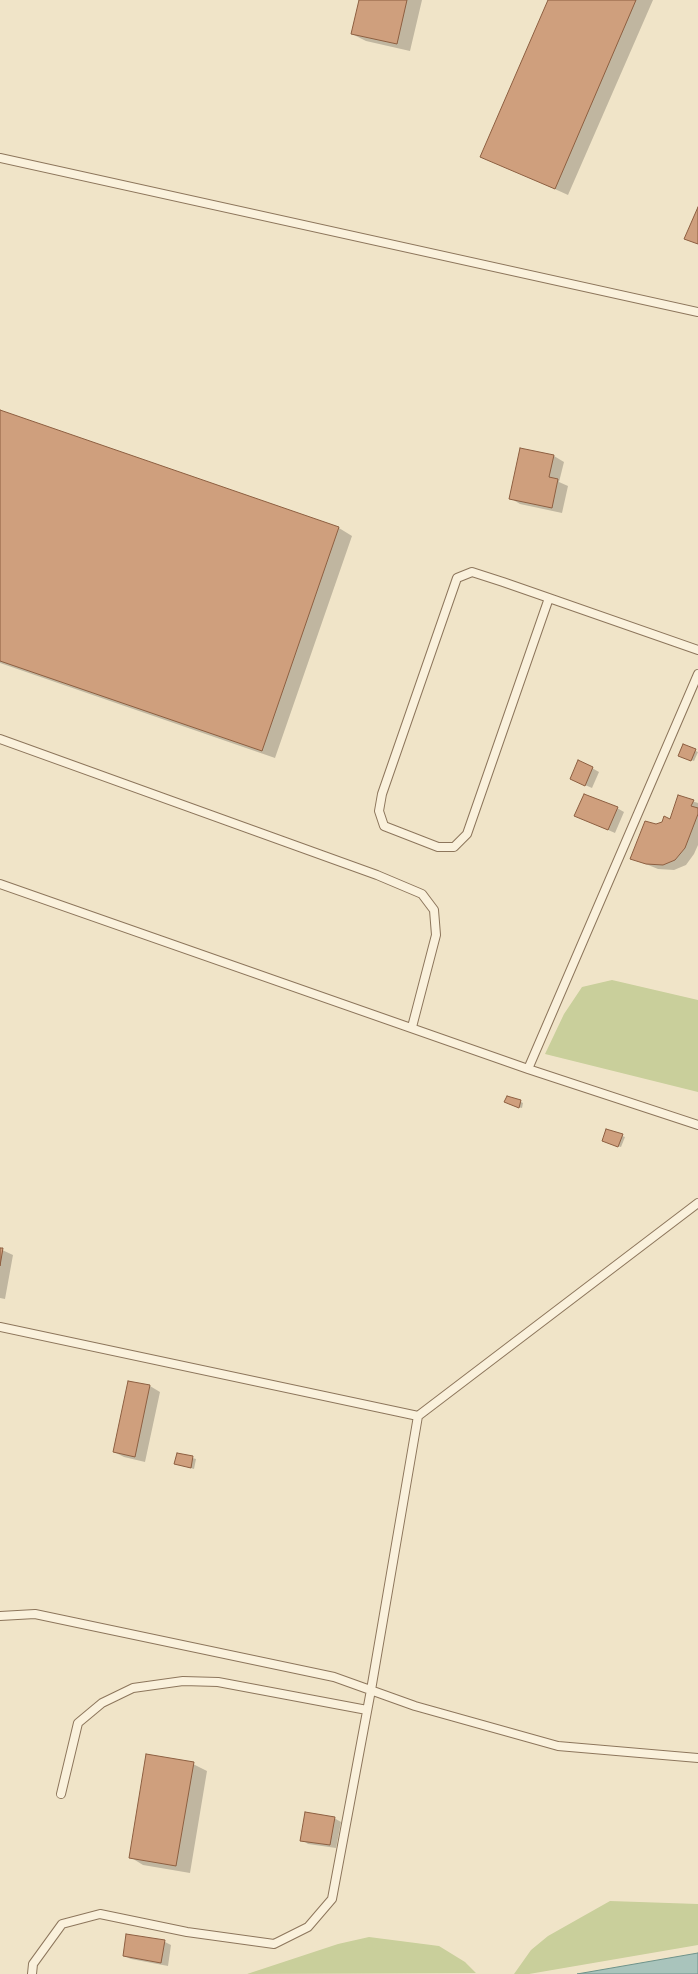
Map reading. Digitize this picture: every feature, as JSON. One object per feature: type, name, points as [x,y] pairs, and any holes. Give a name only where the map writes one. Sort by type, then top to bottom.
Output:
[{"type":"lane","points":[[0,158],[698,312]]},
{"type":"lane","points":[[549,598],[467,834],[454,847],[438,847],[384,826],[379,811],[382,794],[457,578],[472,572],[549,598],[698,650]]},
{"type":"lane","points":[[528,1069],[698,674]]},
{"type":"lane","points":[[0,739],[368,872],[422,894],[434,910],[436,935],[412,1027]]},
{"type":"lane","points":[[0,884],[528,1069],[698,1125]]},
{"type":"lane","points":[[32,1974],[33,1964],[62,1924],[100,1914],[187,1932],[274,1944],[308,1927],[332,1899],[371,1690],[418,1416],[698,1203]]},
{"type":"lane","points":[[0,1327],[418,1416]]},
{"type":"lane","points":[[0,1616],[35,1614],[334,1677],[415,1706],[558,1746],[698,1758]]},
{"type":"lane","points":[[61,1794],[78,1723],[102,1703],[133,1688],[183,1681],[218,1682],[367,1710]]},
{"type":"green space","points":[[612,980],[698,1000],[698,1092],[545,1054],[564,1014],[582,987]]},
{"type":"green space","points":[[610,1901],[698,1904],[698,1945],[529,1974],[514,1974],[531,1950],[548,1936]]},
{"type":"green space","points":[[369,1937],[439,1946],[465,1962],[476,1973],[247,1974],[338,1944]]},
{"type":"water","points":[[698,1953],[698,1974],[577,1974]]},
{"type":"building","points":[[359,0],[407,0],[397,44],[351,34]]},
{"type":"building","points":[[548,0],[636,0],[555,189],[480,157]]},
{"type":"building","points":[[698,207],[698,244],[684,239]]},
{"type":"building","points":[[0,410],[339,527],[262,751],[0,661]]},
{"type":"building","points":[[520,448],[554,455],[549,477],[558,479],[552,508],[509,499]]},
{"type":"building","points":[[683,744],[696,749],[691,761],[678,756]]},
{"type":"building","points":[[578,760],[593,767],[585,786],[570,779]]},
{"type":"building","points":[[584,794],[618,807],[608,830],[574,816]]},
{"type":"building","points":[[678,795],[694,800],[691,806],[698,808],[698,814],[685,848],[675,860],[663,865],[646,864],[630,859],[645,821],[656,824],[662,822],[664,816],[670,819]]},
{"type":"building","points":[[507,1096],[521,1100],[519,1108],[504,1102]]},
{"type":"building","points":[[606,1129],[623,1134],[618,1147],[602,1141]]},
{"type":"building","points":[[0,1248],[3,1248],[0,1266]]},
{"type":"building","points":[[128,1381],[150,1385],[135,1457],[113,1452]]},
{"type":"building","points":[[177,1453],[193,1456],[191,1468],[174,1464]]},
{"type":"building","points":[[146,1754],[194,1762],[176,1866],[129,1858]]},
{"type":"building","points":[[305,1812],[335,1817],[330,1845],[300,1841]]},
{"type":"building","points":[[126,1934],[165,1940],[161,1963],[123,1956]]}]
